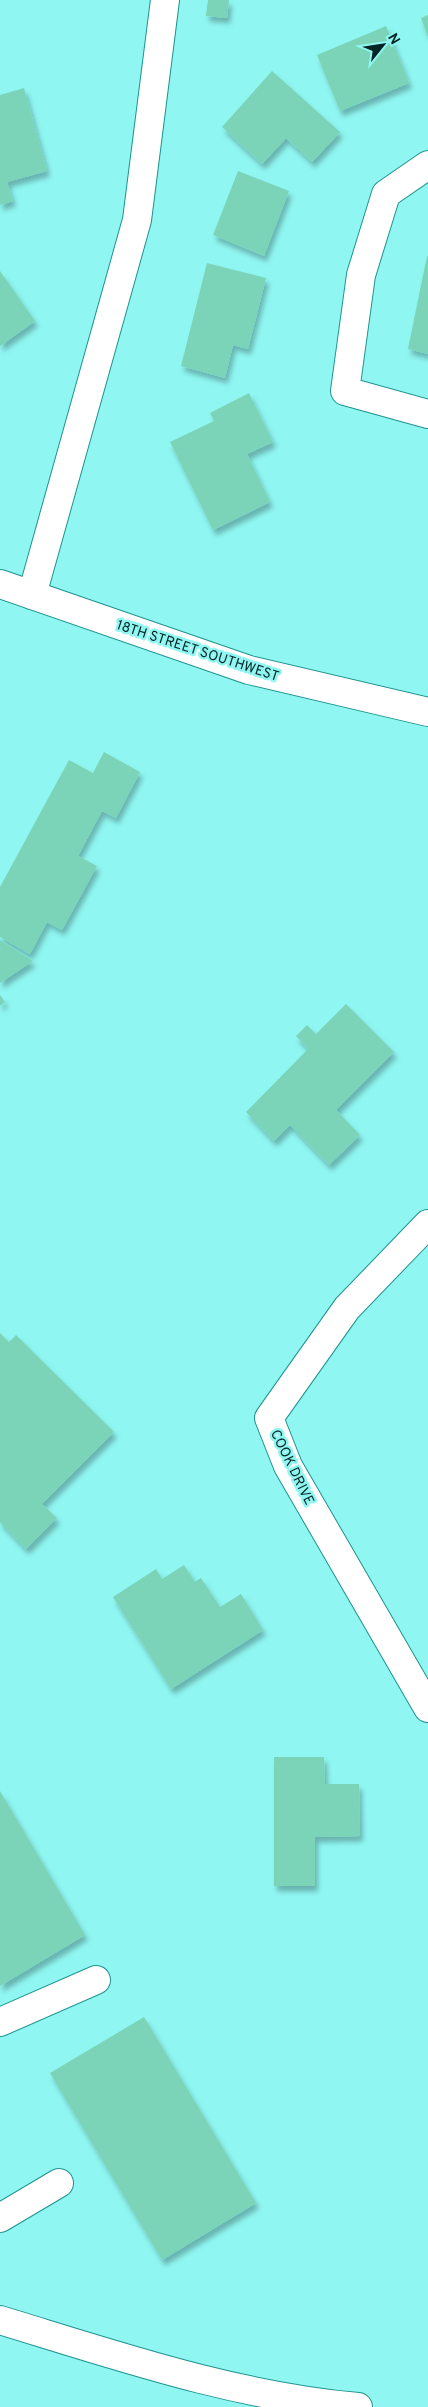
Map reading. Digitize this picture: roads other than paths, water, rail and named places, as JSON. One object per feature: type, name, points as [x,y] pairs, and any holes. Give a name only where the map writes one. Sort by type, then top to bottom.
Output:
[{"type":"street","points":[[32,595],[137,220],[165,0]]},
{"type":"street","points":[[428,165],[386,194],[361,275],[345,391],[428,414]]},
{"type":"street","name":"18TH STREET SOUTHWEST","points":[[0,584],[249,670],[428,712]]},
{"type":"street","name":"COOK DRIVE","points":[[428,1224],[347,1308],[269,1418],[288,1466],[428,1708]]},
{"type":"street","points":[[0,2022],[96,1980]]},
{"type":"street","points":[[0,2218],[60,2183]]},
{"type":"street","points":[[0,2320],[180,2375],[306,2402],[358,2407]]}]
